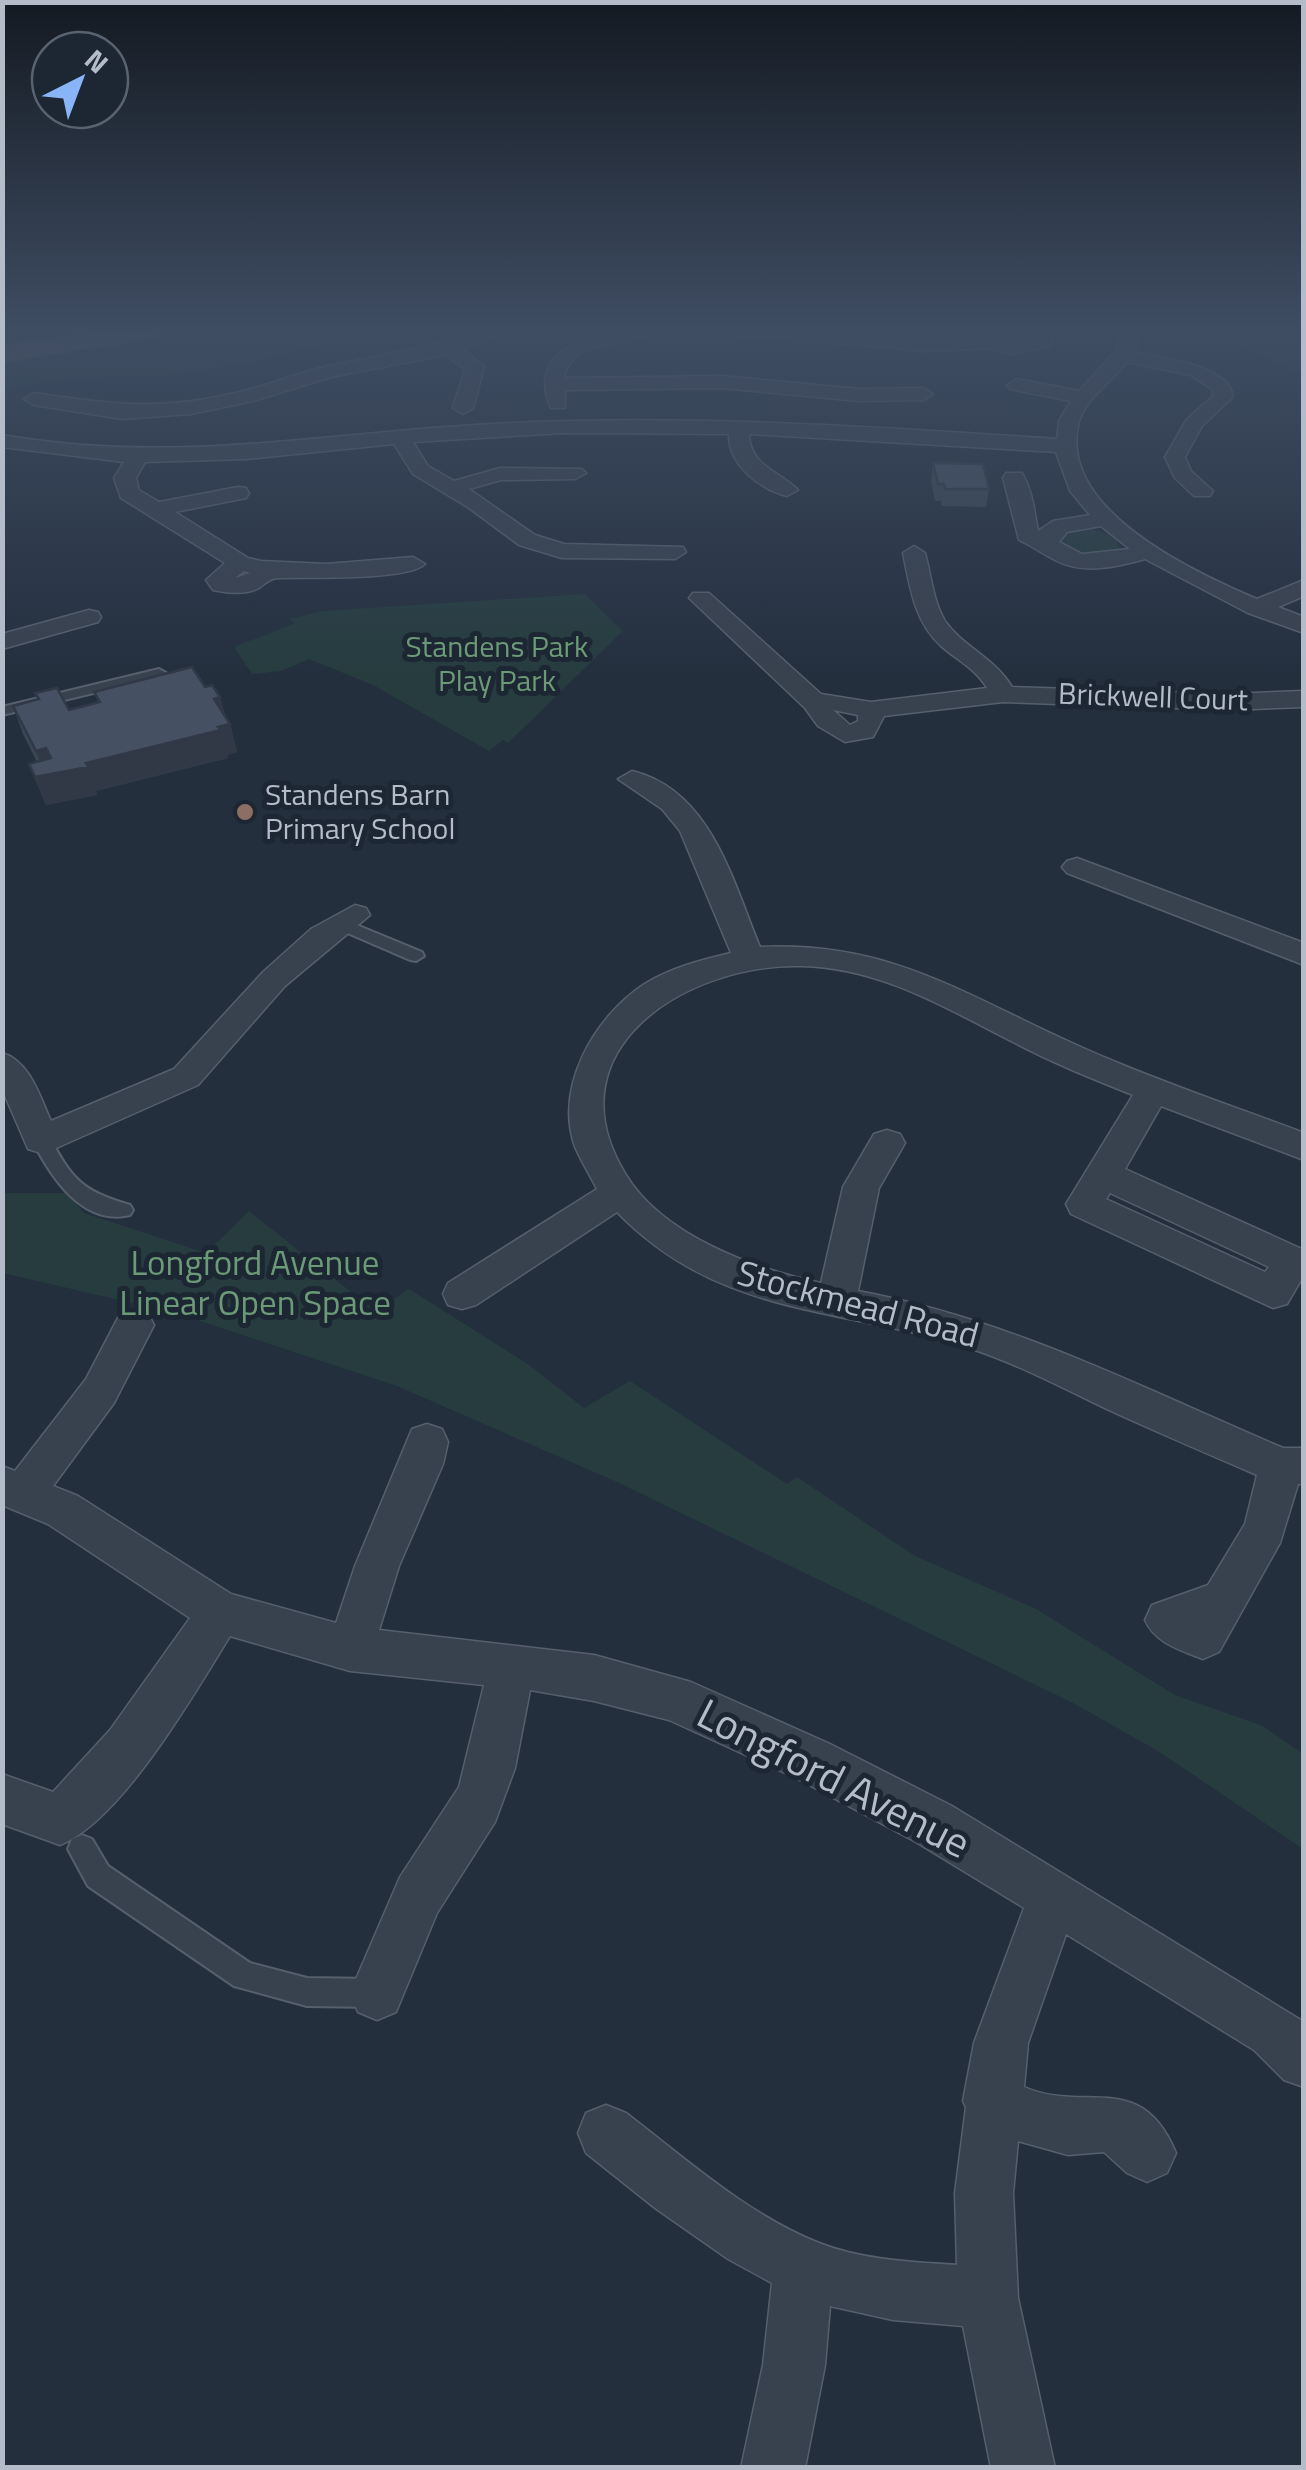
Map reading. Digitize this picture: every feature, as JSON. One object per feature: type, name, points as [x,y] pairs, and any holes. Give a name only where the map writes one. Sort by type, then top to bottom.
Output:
[{"type":"street","points":[[15,444],[138,456],[315,444]]},
{"type":"street","points":[[274,444],[276,448]]},
{"type":"street","points":[[404,444],[412,462],[527,540],[514,552],[525,560],[540,561],[561,550],[675,552]]},
{"type":"street","points":[[746,444],[752,451],[757,472],[787,490]]},
{"type":"street","points":[[1037,444],[1065,446],[1078,483],[1106,519],[1148,551],[1256,608],[1304,626]]},
{"type":"street","points":[[1181,444],[1175,457],[1182,474],[1202,490]]},
{"type":"street","points":[[799,452],[836,452]]},
{"type":"street","points":[[138,456],[128,470],[128,493],[240,563],[218,580],[221,585],[247,585],[269,570],[413,564]]},
{"type":"street","points":[[451,488],[500,474],[575,473]]},
{"type":"street","points":[[1014,478],[1021,493],[1027,534],[1061,555],[1092,562],[1148,551]]},
{"type":"street","points":[[154,510],[238,493]]},
{"type":"street","points":[[1048,544],[1049,534],[1056,528],[1106,519]]},
{"type":"street","points":[[914,553],[926,603],[937,626],[989,669],[1003,694]]},
{"type":"street","points":[[1256,608],[1304,587]]},
{"type":"street","name":"Brickwell Court","points":[[701,598],[845,734],[864,731],[872,722],[871,710],[1003,694],[1210,702],[1304,699]]},
{"type":"street","points":[[2,642],[89,617]]},
{"type":"street","points":[[632,779],[658,793],[682,814],[704,852],[749,958]]},
{"type":"street","points":[[1077,867],[1304,955]]},
{"type":"street","points":[[2,1064],[18,1085],[41,1140],[186,1077],[274,980],[348,919]]},
{"type":"street","name":"Stockmead Road","points":[[1292,1466],[1025,1352],[951,1326],[756,1284],[704,1260],[657,1229],[617,1194],[590,1142],[584,1118],[584,1092],[604,1041],[653,996],[706,970],[749,958],[825,957],[894,970],[927,982],[1049,1047],[1304,1147]]},
{"type":"street","points":[[1103,1174],[1292,1260],[1273,1293],[1084,1204],[1153,1091]]},
{"type":"street","points":[[836,1304],[862,1188],[887,1142]]},
{"type":"street","points":[[462,1294],[617,1194]]},
{"type":"street","name":"Longford Avenue","points":[[134,1325],[100,1391],[14,1488],[63,1510],[220,1612],[350,1649],[512,1665],[594,1678],[674,1698],[900,1806],[1293,2044]]},
{"type":"street","points":[[350,1649],[377,1566],[422,1464],[427,1442]]},
{"type":"street","points":[[1225,1600],[1292,1466]]},
{"type":"street","points":[[2,1798],[71,1834],[98,1785],[147,1726],[220,1612]]},
{"type":"street","points":[[377,1993],[418,1896],[477,1804],[491,1768],[512,1665]]},
{"type":"street","points":[[1023,2468],[988,2298],[984,2192],[1001,2043],[1021,1980],[1056,1897]]},
{"type":"street","points":[[992,2101],[1048,2124],[1077,2128],[1103,2121],[1124,2127],[1147,2153]]},
{"type":"street","points":[[606,2133],[717,2219],[803,2268],[898,2292],[988,2298]]},
{"type":"street","points":[[773,2468],[794,2364],[803,2268]]},
{"type":"lane","points":[[2,711],[158,673]]},
{"type":"lane","points":[[348,919],[416,956]]},
{"type":"lane","points":[[41,1140],[52,1162],[82,1198],[122,1210]]},
{"type":"lane","points":[[71,1834],[98,1876],[244,1976],[307,1992],[377,1993]]},
{"type":"green space","points":[[1088,528],[1114,536],[1120,549],[1081,555],[1059,543],[1059,538],[1069,530]]},
{"type":"green space","name":"Standens Park Play Park","points":[[585,594],[623,631],[508,743],[503,740],[489,751],[373,685],[309,659],[281,671],[252,674],[234,647],[295,623],[289,619],[323,611]]},
{"type":"green space","name":"Longford Avenue Linear Open Space","points":[[3,1193],[67,1193],[84,1213],[206,1253],[249,1211],[375,1311],[409,1289],[528,1364],[584,1408],[630,1381],[787,1484],[797,1477],[915,1556],[1036,1609],[1175,1695],[1263,1726],[1303,1754],[1303,1849],[1158,1751],[1075,1704],[617,1482],[397,1386],[179,1314],[3,1273]]},
{"type":"building","points":[[933,463],[983,464],[989,489],[945,489],[944,484],[938,484]]},
{"type":"building","points":[[192,667],[205,687],[212,685],[220,697],[214,699],[230,724],[218,727],[221,730],[86,763],[88,767],[35,777],[29,764],[51,758],[46,748],[36,751],[13,706],[39,699],[35,693],[57,688],[69,710],[100,702],[94,692]]},
{"type":"place","name":"Standens Barn Primary School","points":[[245,812]]}]
